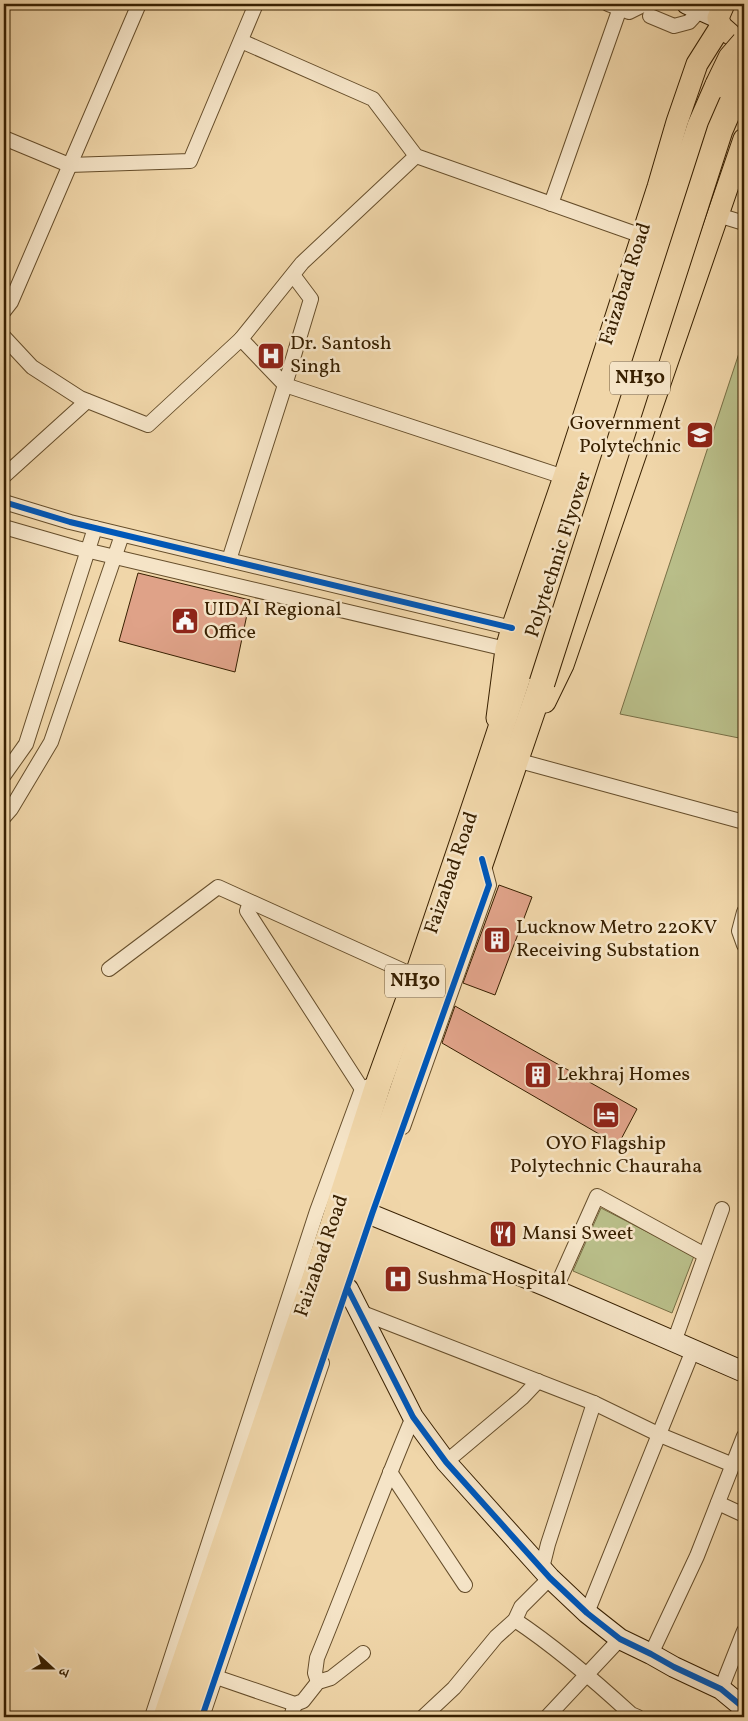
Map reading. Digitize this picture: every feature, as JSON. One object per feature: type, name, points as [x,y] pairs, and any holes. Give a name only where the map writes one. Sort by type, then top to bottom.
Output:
[{"type":"highway","name":"Polytechnic Flyover","points":[[516,760],[530,680],[700,126],[731,58],[744,43]]},
{"type":"highway","name":"Polytechnic Flyover","points":[[490,761],[530,680],[720,130],[744,75]]},
{"type":"highway","name":"NH30","points":[[188,1717],[349,1205],[482,859],[516,760]]},
{"type":"highway","name":"Faizabad Road","points":[[166,1717],[349,1205],[371,1086],[417,976],[490,761]]},
{"type":"main road","points":[[710,12],[744,48]]},
{"type":"main road","name":"Faizabad Road","points":[[490,761],[506,649],[512,628],[564,477],[642,236],[695,69],[710,12]]},
{"type":"main road","points":[[695,69],[724,82],[744,95]]},
{"type":"main road","points":[[516,760],[563,665],[744,139]]},
{"type":"street","points":[[4,311],[12,302],[139,4]]},
{"type":"street","points":[[4,138],[69,165],[190,161],[256,4]]},
{"type":"street","points":[[551,204],[614,6],[629,12],[647,10],[674,26],[689,22],[710,12]]},
{"type":"street","points":[[241,42],[373,99],[416,156],[642,236]]},
{"type":"street","points":[[4,337],[32,367],[80,398],[148,425],[241,339],[302,263],[416,156]]},
{"type":"street","points":[[718,215],[744,223]]},
{"type":"street","points":[[229,560],[286,385],[311,299],[293,275]]},
{"type":"street","points":[[241,339],[286,385],[564,477]]},
{"type":"street","points":[[4,476],[87,401]]},
{"type":"street","points":[[4,502],[122,535],[512,628]]},
{"type":"street","points":[[4,527],[88,551],[506,649]]},
{"type":"street","points":[[4,775],[26,744],[95,528]]},
{"type":"street","points":[[4,817],[11,809],[51,742],[122,535]]},
{"type":"street","points":[[377,619],[382,597]]},
{"type":"street","points":[[56,654],[78,662]]},
{"type":"street","points":[[516,760],[744,822]]},
{"type":"street","points":[[109,968],[218,888],[417,976]]},
{"type":"street","points":[[250,902],[247,911],[371,1086]]},
{"type":"street","points":[[744,912],[739,931],[744,945]]},
{"type":"street","points":[[555,1290],[597,1196],[706,1255]]},
{"type":"street","points":[[202,1717],[348,1289],[349,1205]]},
{"type":"street","points":[[349,1205],[555,1290],[674,1342],[743,1368]]},
{"type":"street","points":[[152,1717],[349,1205]]},
{"type":"street","points":[[674,1342],[722,1209]]},
{"type":"street","points":[[348,1289],[413,1417],[446,1462],[546,1573],[587,1613],[620,1639],[721,1689],[744,1708]]},
{"type":"street","points":[[360,1312],[594,1403],[660,1435],[733,1465]]},
{"type":"street","points":[[587,1613],[694,1350]]},
{"type":"street","points":[[446,1462],[522,1398],[538,1381]]},
{"type":"street","points":[[423,1717],[454,1688],[496,1637],[515,1620],[521,1607],[546,1573],[548,1544],[594,1403]]},
{"type":"street","points":[[318,1682],[315,1673],[317,1658],[413,1417]]},
{"type":"street","points":[[651,1654],[697,1556],[733,1465],[742,1450],[744,1436]]},
{"type":"street","points":[[390,1472],[465,1585]]},
{"type":"street","points":[[718,1503],[744,1514]]},
{"type":"street","points":[[515,1620],[547,1641],[588,1674],[631,1714],[638,1717]]},
{"type":"street","points":[[721,1689],[744,1631]]},
{"type":"street","points":[[547,1717],[620,1639]]},
{"type":"street","points":[[216,1676],[293,1711],[318,1682],[331,1678],[363,1653]]},
{"type":"green space","points":[[744,341],[744,739],[620,714]]},
{"type":"green space","points":[[601,1208],[694,1256],[672,1313],[573,1271]]},
{"type":"building","name":"UIDAI Regional Office","points":[[138,573],[250,600],[235,672],[119,641]]},
{"type":"building","name":"Lucknow Metro 220KV Receiving Substation","points":[[499,885],[532,897],[495,995],[463,983]]},
{"type":"building","name":"Lekhraj Homes","points":[[455,1006],[637,1109],[618,1145],[442,1043]]},
{"type":"cycle path","points":[[4,502],[70,522],[512,628]]},
{"type":"cycle path","points":[[202,1717],[372,1214],[489,885],[482,859]]},
{"type":"cycle path","points":[[348,1289],[413,1417],[446,1462],[550,1578],[587,1613],[620,1639],[721,1689],[744,1708]]},
{"type":"place","name":"Dr. Santosh Singh","points":[[271,356]]},
{"type":"place","name":"Government Polytechnic","points":[[700,435]]},
{"type":"place","name":"UIDAI Regional Office","points":[[185,621]]},
{"type":"place","name":"Lucknow Metro 220KV Receiving Substation","points":[[497,940]]},
{"type":"place","name":"Lekhraj Homes","points":[[538,1075]]},
{"type":"place","name":"OYO Flagship Polytechnic Chauraha","points":[[606,1115]]},
{"type":"place","name":"Mansi Sweet","points":[[503,1234]]},
{"type":"place","name":"Sushma Hospital","points":[[398,1279]]}]
